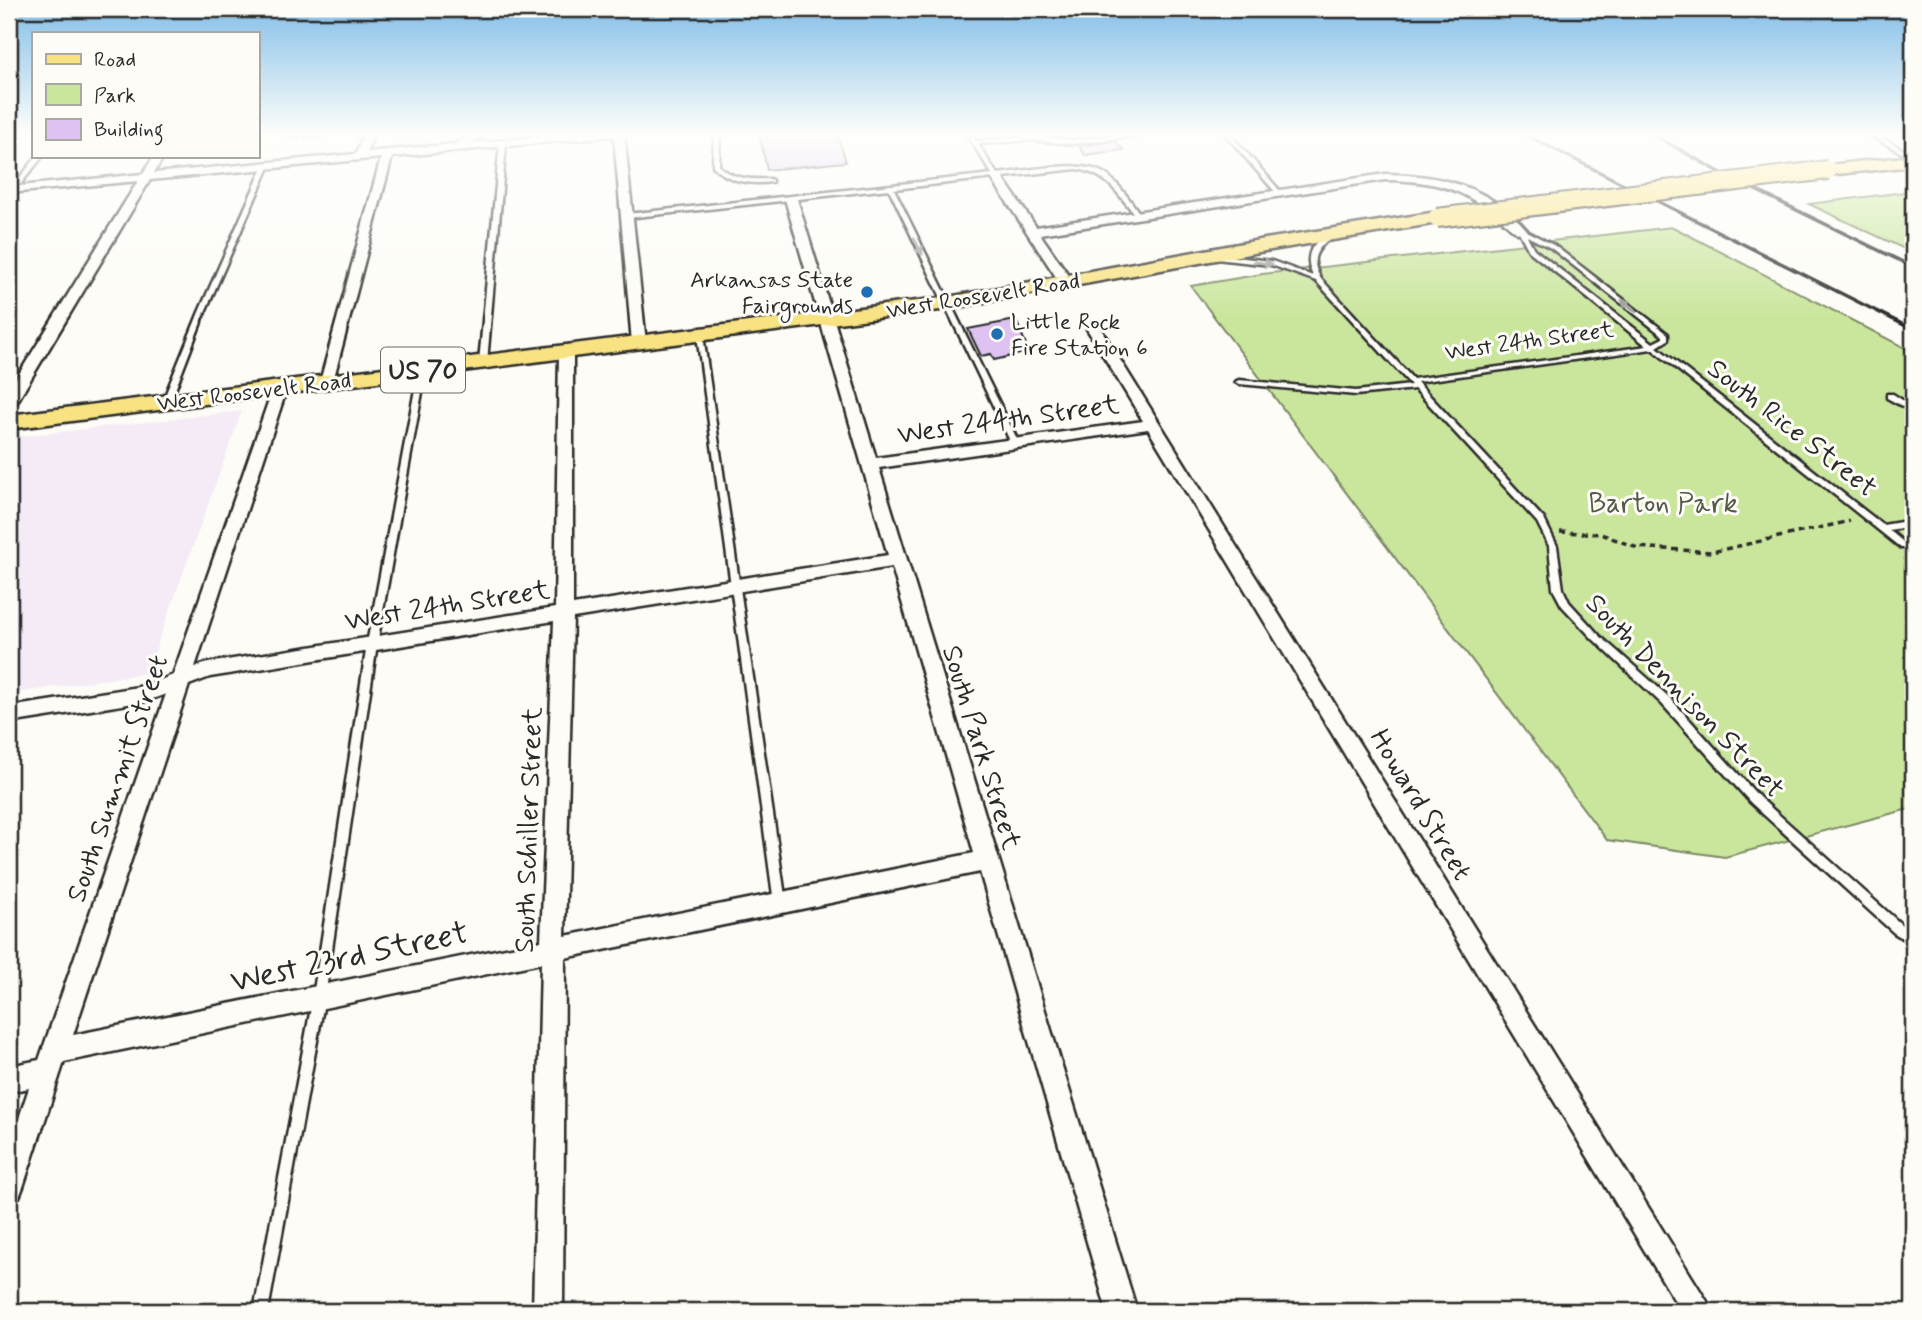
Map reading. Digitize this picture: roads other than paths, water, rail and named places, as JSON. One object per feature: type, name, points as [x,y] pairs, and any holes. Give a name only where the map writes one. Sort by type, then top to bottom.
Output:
[{"type":"main road","name":"West Roosevelt Road","points":[[9,422],[948,303],[1330,234],[1628,195]]},
{"type":"street","points":[[9,402],[134,195]]},
{"type":"street","points":[[327,382],[377,195]]},
{"type":"street","points":[[624,195],[639,343]]},
{"type":"street","points":[[1009,195],[1067,283]]},
{"type":"street","name":"South Rice Street","points":[[1034,230],[1269,195]]},
{"type":"street","name":"South Rice Street","points":[[1478,195],[1521,230]]},
{"type":"street","name":"South Park Street","points":[[791,199],[824,319],[989,860],[1122,1311]]},
{"type":"street","name":"Howard Street","points":[[1094,329],[1698,1311]]},
{"type":"street","name":"South Schiller Street","points":[[548,1311],[553,949],[564,614],[566,352]]},
{"type":"street","name":"South Summit Street","points":[[9,1187],[280,388]]},
{"type":"street","name":"West 244th Street","points":[[870,464],[1153,424]]},
{"type":"street","name":"West 24th Street","points":[[9,715],[147,692],[208,670],[897,560]]},
{"type":"street","name":"West 23rd Street","points":[[9,1079],[51,1061],[319,996],[989,860]]},
{"type":"lane","points":[[166,403],[202,312],[254,195]]},
{"type":"lane","points":[[483,362],[498,195]]},
{"type":"lane","points":[[627,216],[831,195]]},
{"type":"lane","points":[[894,195],[1014,443]]},
{"type":"lane","points":[[1121,195],[1138,215]]},
{"type":"lane","name":"South Rice Street","points":[[1521,230],[1531,250],[1904,546]]},
{"type":"lane","name":"South Rice Street","points":[[1521,230],[1553,247],[1666,335],[1662,342],[1652,347]]},
{"type":"lane","points":[[1318,280],[1311,269],[1310,258],[1312,251],[1330,234]]},
{"type":"lane","points":[[1205,255],[1272,263],[1318,280]]},
{"type":"lane","name":"South Dennison Street","points":[[1318,280],[1530,506],[1548,533],[1553,546],[1558,589],[1565,604],[1596,637],[1666,701],[1755,800],[1802,845],[1913,939]]},
{"type":"lane","points":[[700,335],[780,904]]},
{"type":"lane","name":"West 24th Street","points":[[1239,382],[1356,393],[1652,347]]},
{"type":"lane","points":[[261,1311],[319,996],[372,644],[422,370]]},
{"type":"lane","points":[[1890,396],[1913,410]]},
{"type":"lane","points":[[1881,528],[1913,523]]},
{"type":"railway","points":[[1645,195],[1908,327]]},
{"type":"railway","points":[[1765,195],[1913,267]]},
{"type":"railway","points":[[1905,325],[1913,329]]},
{"type":"place","name":"Arkansas State Fairgrounds","points":[[867,292]]},
{"type":"place","name":"Little Rock Fire Station 6","points":[[997,334]]},
{"type":"park label","name":"Barton Park","points":[[1663,502]]}]
